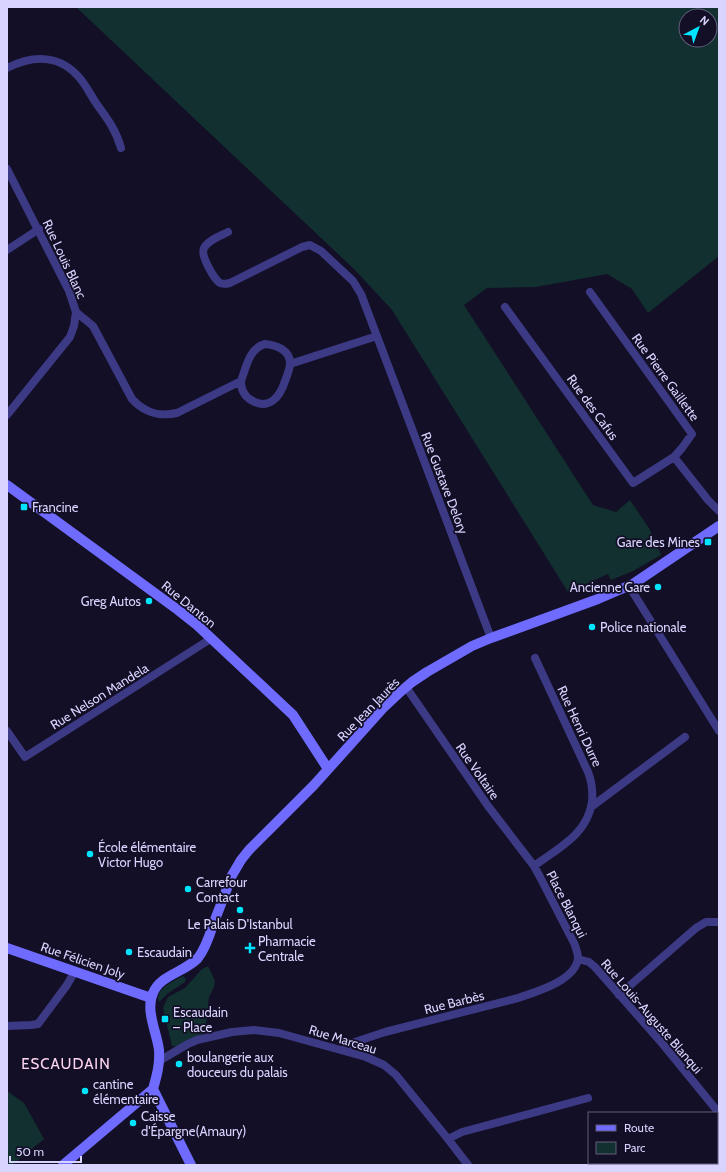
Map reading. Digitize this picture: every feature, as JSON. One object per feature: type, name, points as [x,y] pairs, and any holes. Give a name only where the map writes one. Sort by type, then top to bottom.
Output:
[{"type":"street","points":[[7,68],[24,61],[40,58],[69,68],[78,76],[111,125],[118,136],[121,148]]},
{"type":"street","name":"Rue Louis Blanc","points":[[7,169],[69,291],[76,312],[74,326],[67,342],[7,415]]},
{"type":"street","points":[[7,250],[38,229]]},
{"type":"street","name":"Rue Gustave Delory","points":[[228,232],[206,245],[203,250],[203,256],[214,275],[223,284],[230,284],[302,247],[307,246],[314,247],[321,251],[356,285],[361,294],[491,638]]},
{"type":"street","name":"Rue Pierre Gaillette","points":[[590,292],[692,434],[674,456]]},
{"type":"street","name":"Rue des Cafus","points":[[505,306],[633,483],[674,456]]},
{"type":"street","points":[[76,312],[93,326],[129,395],[145,410],[166,416],[177,413],[242,381]]},
{"type":"street","points":[[290,364],[377,336]]},
{"type":"street","points":[[261,345],[270,345],[279,348],[287,354],[290,364],[280,393],[269,403],[261,403],[247,397],[242,390],[242,381],[251,354],[261,345]]},
{"type":"street","points":[[674,456],[708,500],[719,511]]},
{"type":"street","name":"Rue Danton","points":[[7,486],[178,610],[212,638],[293,715],[328,769]]},
{"type":"street","name":"Rue Jean Jaurès","points":[[151,998],[159,985],[194,962],[202,952],[231,877],[244,855],[328,769],[384,707],[406,687],[419,677],[458,653],[491,638],[569,610],[629,586],[719,526]]},
{"type":"street","points":[[629,586],[719,731]]},
{"type":"street","name":"Rue Nelson Mandela","points":[[7,731],[25,757],[212,638]]},
{"type":"street","name":"Rue Henri Durre","points":[[534,866],[576,834],[587,820],[591,807],[593,789],[590,777],[535,658]]},
{"type":"street","name":"Rue Voltaire","points":[[406,687],[482,799],[534,866]]},
{"type":"street","name":"Rue Henri Durre","points":[[591,807],[685,736]]},
{"type":"street","name":"Place Blanqui","points":[[534,866],[574,943],[578,959],[575,967],[569,975]]},
{"type":"street","points":[[619,995],[696,928],[706,922],[719,922]]},
{"type":"street","name":"Rue Félicien Joly","points":[[7,948],[151,998]]},
{"type":"street","name":"Rue Louis-Auguste Blanqui","points":[[578,959],[588,962],[595,967],[661,1042],[719,1113]]},
{"type":"street","points":[[7,1026],[38,1024],[72,979],[74,972]]},
{"type":"street","name":"Rue Barbès","points":[[343,1050],[352,1044],[385,1032],[518,998],[554,984],[569,975]]},
{"type":"street","points":[[63,1165],[153,1089],[158,1072],[159,1061],[158,1045],[150,1010],[151,998]]},
{"type":"street","name":"Rue Marceau","points":[[159,1061],[197,1040],[232,1032],[261,1030],[279,1033],[371,1058],[380,1062],[396,1075],[468,1165]]},
{"type":"street","points":[[153,1089],[191,1165]]},
{"type":"street","points":[[448,1139],[462,1132],[588,1098]]},
{"type":"green space","points":[[76,7],[719,7],[719,256],[648,313],[632,289],[607,274],[536,287],[487,288],[464,305],[593,505],[616,512],[630,500],[649,528],[661,555],[633,571],[611,580],[608,574],[568,592],[392,310],[355,270]]},
{"type":"green space","points":[[208,966],[215,981],[209,997],[205,1032],[180,1046],[172,1046],[163,1008],[165,1003],[168,997],[185,988],[202,969]]},
{"type":"green space","points":[[183,976],[186,979],[185,982],[167,994],[159,1002],[158,997],[162,989]]},
{"type":"green space","points":[[7,1091],[24,1103],[44,1139],[12,1165],[7,1165]]},
{"type":"place","name":"Francine","points":[[24,507]]},
{"type":"place","name":"Gare des Mines","points":[[708,542]]},
{"type":"place","name":"Ancienne Gare","points":[[658,587]]},
{"type":"place","name":"Greg Autos","points":[[149,601]]},
{"type":"place","name":"Police nationale","points":[[592,627]]},
{"type":"place","name":"École élémentaire Victor Hugo","points":[[90,854]]},
{"type":"place","name":"Carrefour Contact","points":[[188,889]]},
{"type":"place","name":"Le Palais D'Istanbul","points":[[240,910]]},
{"type":"place","name":"Pharmacie Centrale","points":[[250,948]]},
{"type":"place","name":"Escaudain","points":[[129,952]]},
{"type":"place","name":"Escaudain – Place","points":[[165,1019]]},
{"type":"place","name":"boulangerie aux douceurs du palais","points":[[179,1064]]},
{"type":"place","name":"cantine élémentaire","points":[[85,1091]]},
{"type":"place","name":"Caisse d'Épargne(Amaury)","points":[[133,1123]]},
{"type":"district","name":"ESCAUDAIN","points":[[66,1064]]}]
